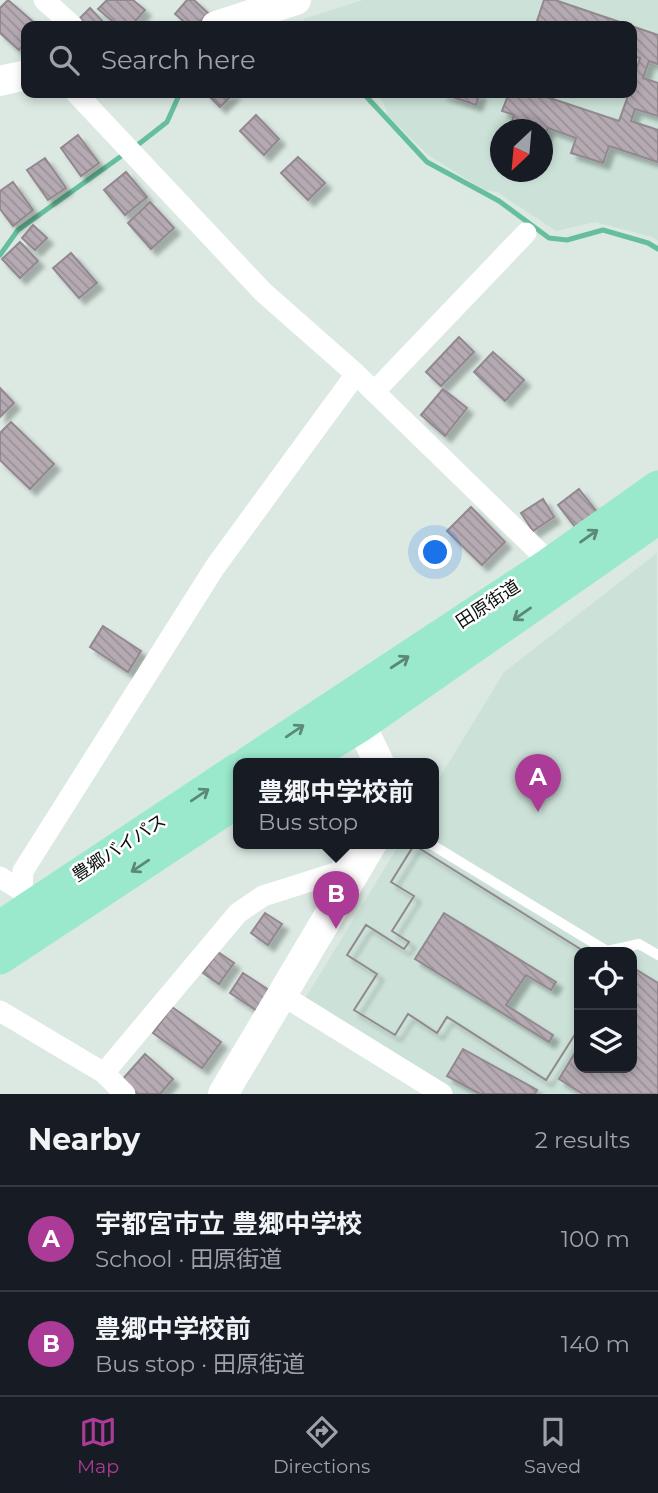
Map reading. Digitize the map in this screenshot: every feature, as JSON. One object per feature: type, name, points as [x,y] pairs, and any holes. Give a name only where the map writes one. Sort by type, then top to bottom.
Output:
[{"type":"main road","name":"田原街道","points":[[555,576],[658,487]]},
{"type":"main road","name":"田原街道","points":[[352,712],[555,576],[658,518]]},
{"type":"main road","points":[[258,758],[352,712]]},
{"type":"main road","points":[[305,758],[352,712]]},
{"type":"main road","name":"豊郷バイパス","points":[[0,958],[32,909],[233,772]]},
{"type":"main road","name":"豊郷バイパス","points":[[0,927],[233,804]]},
{"type":"street","points":[[44,0],[67,21]]},
{"type":"street","points":[[227,21],[264,5],[296,0]]},
{"type":"street","points":[[0,81],[21,76]]},
{"type":"street","points":[[81,98],[263,292],[356,374],[539,552],[555,576]]},
{"type":"street","points":[[374,392],[526,233]]},
{"type":"street","points":[[32,909],[23,872],[215,567],[356,374]]},
{"type":"street","points":[[352,712],[376,758]]},
{"type":"street","points":[[342,849],[345,879]]},
{"type":"street","points":[[223,1094],[282,995],[345,879],[368,849]]},
{"type":"street","points":[[0,877],[32,909]]},
{"type":"street","points":[[104,1073],[238,913],[263,896],[345,879]]},
{"type":"street","points":[[282,995],[442,1094]]},
{"type":"street","points":[[0,1011],[104,1073],[125,1094]]},
{"type":"lane","points":[[439,849],[607,951],[639,944],[658,955]]},
{"type":"shaded area","points":[[363,0],[658,0],[658,241],[595,222],[556,231],[497,192],[484,190],[428,155],[388,116],[380,98],[637,98],[637,21],[303,19]]},
{"type":"shaded area","points":[[657,553],[658,1094],[451,1094],[303,1002],[396,849],[439,849],[439,779],[504,672]]},
{"type":"building","points":[[8,0],[32,21],[21,21],[19,50],[0,33],[0,8]]},
{"type":"building","points":[[107,0],[133,0],[145,10],[135,21],[112,21],[98,9]]},
{"type":"building","points":[[187,0],[194,0],[208,13],[201,21],[183,21],[175,14]]},
{"type":"building","points":[[544,0],[555,0],[617,21],[537,21]]},
{"type":"building","points":[[90,8],[102,21],[81,21],[79,19]]},
{"type":"building","points":[[637,28],[658,35],[658,64],[649,61],[643,78],[658,83],[658,116],[635,109],[631,121],[658,130],[658,162],[609,146],[603,163],[571,153],[576,138],[553,130],[553,119],[513,119],[514,115],[502,111],[507,98],[550,98],[619,121],[627,98],[637,98],[637,67],[640,58],[637,57]]},
{"type":"building","points":[[211,98],[229,98],[220,107]]},
{"type":"building","points":[[456,98],[478,98],[476,105]]},
{"type":"building","points":[[256,115],[279,139],[264,155],[240,131]]},
{"type":"building","points":[[78,135],[99,163],[81,176],[61,148]]},
{"type":"building","points":[[298,157],[325,183],[308,200],[281,173]]},
{"type":"building","points":[[45,158],[66,188],[48,200],[27,170]]},
{"type":"building","points":[[126,172],[147,197],[125,215],[104,190]]},
{"type":"building","points":[[13,182],[33,210],[13,226],[0,209],[0,191]]},
{"type":"building","points":[[150,202],[174,228],[151,249],[128,223]]},
{"type":"building","points":[[33,225],[47,238],[35,250],[22,238]]},
{"type":"building","points":[[20,242],[38,261],[20,278],[2,259]]},
{"type":"building","points":[[71,253],[97,283],[79,298],[53,268]]},
{"type":"building","points":[[459,337],[474,352],[441,386],[426,372]]},
{"type":"building","points":[[493,352],[524,380],[505,401],[474,372]]},
{"type":"building","points":[[0,388],[14,403],[0,417]]},
{"type":"building","points":[[443,389],[467,408],[445,436],[421,415]]},
{"type":"building","points":[[11,422],[54,464],[30,489],[0,460],[0,433]]},
{"type":"building","points":[[579,489],[597,512],[576,528],[558,505]]},
{"type":"building","points":[[543,499],[554,517],[533,531],[521,513]]},
{"type":"building","points":[[471,507],[505,542],[482,565],[447,531]]},
{"type":"building","points":[[103,626],[141,651],[128,672],[90,647]]},
{"type":"building","points":[[412,849],[420,849],[577,947],[574,947],[574,1036],[546,1080],[447,1017],[437,1033],[408,1014],[395,1035],[354,1010],[377,974],[347,955],[366,925],[404,949],[409,942],[392,931],[414,896],[391,882]],"holes":[[[444,913],[556,982],[551,990],[526,975],[506,1005],[553,1035],[549,1042],[415,959]]]},
{"type":"building","points":[[412,849],[420,849],[577,947],[574,947],[574,1036],[546,1080],[447,1017],[437,1033],[408,1014],[395,1035],[354,1010],[377,974],[347,955],[366,925],[404,949],[409,942],[392,931],[414,896],[391,882]]},
{"type":"building","points":[[265,913],[282,924],[268,945],[251,933]]},
{"type":"building","points":[[218,952],[234,963],[219,984],[203,973]]},
{"type":"building","points":[[637,970],[658,983],[658,1094],[583,1094],[559,1079],[574,1054],[574,1073],[637,1073]]},
{"type":"building","points":[[243,973],[272,992],[259,1012],[230,993]]},
{"type":"building","points":[[172,1007],[221,1042],[202,1068],[153,1033]]},
{"type":"building","points":[[463,1049],[537,1090],[535,1094],[480,1094],[447,1076]]},
{"type":"building","points":[[145,1054],[173,1079],[160,1094],[136,1094],[121,1081]]},
{"type":"waterway","points":[[135,147],[167,122],[178,98]]},
{"type":"waterway","points":[[368,98],[427,162],[499,201],[549,238],[567,240],[603,230],[648,243],[658,249]]},
{"type":"waterway","points":[[0,255],[18,230],[127,152]]},
{"type":"place","name":"宇都宮市立 豊郷中学校","points":[[538,812]]},
{"type":"place","name":"豊郷中学校前","points":[[336,929]]}]
